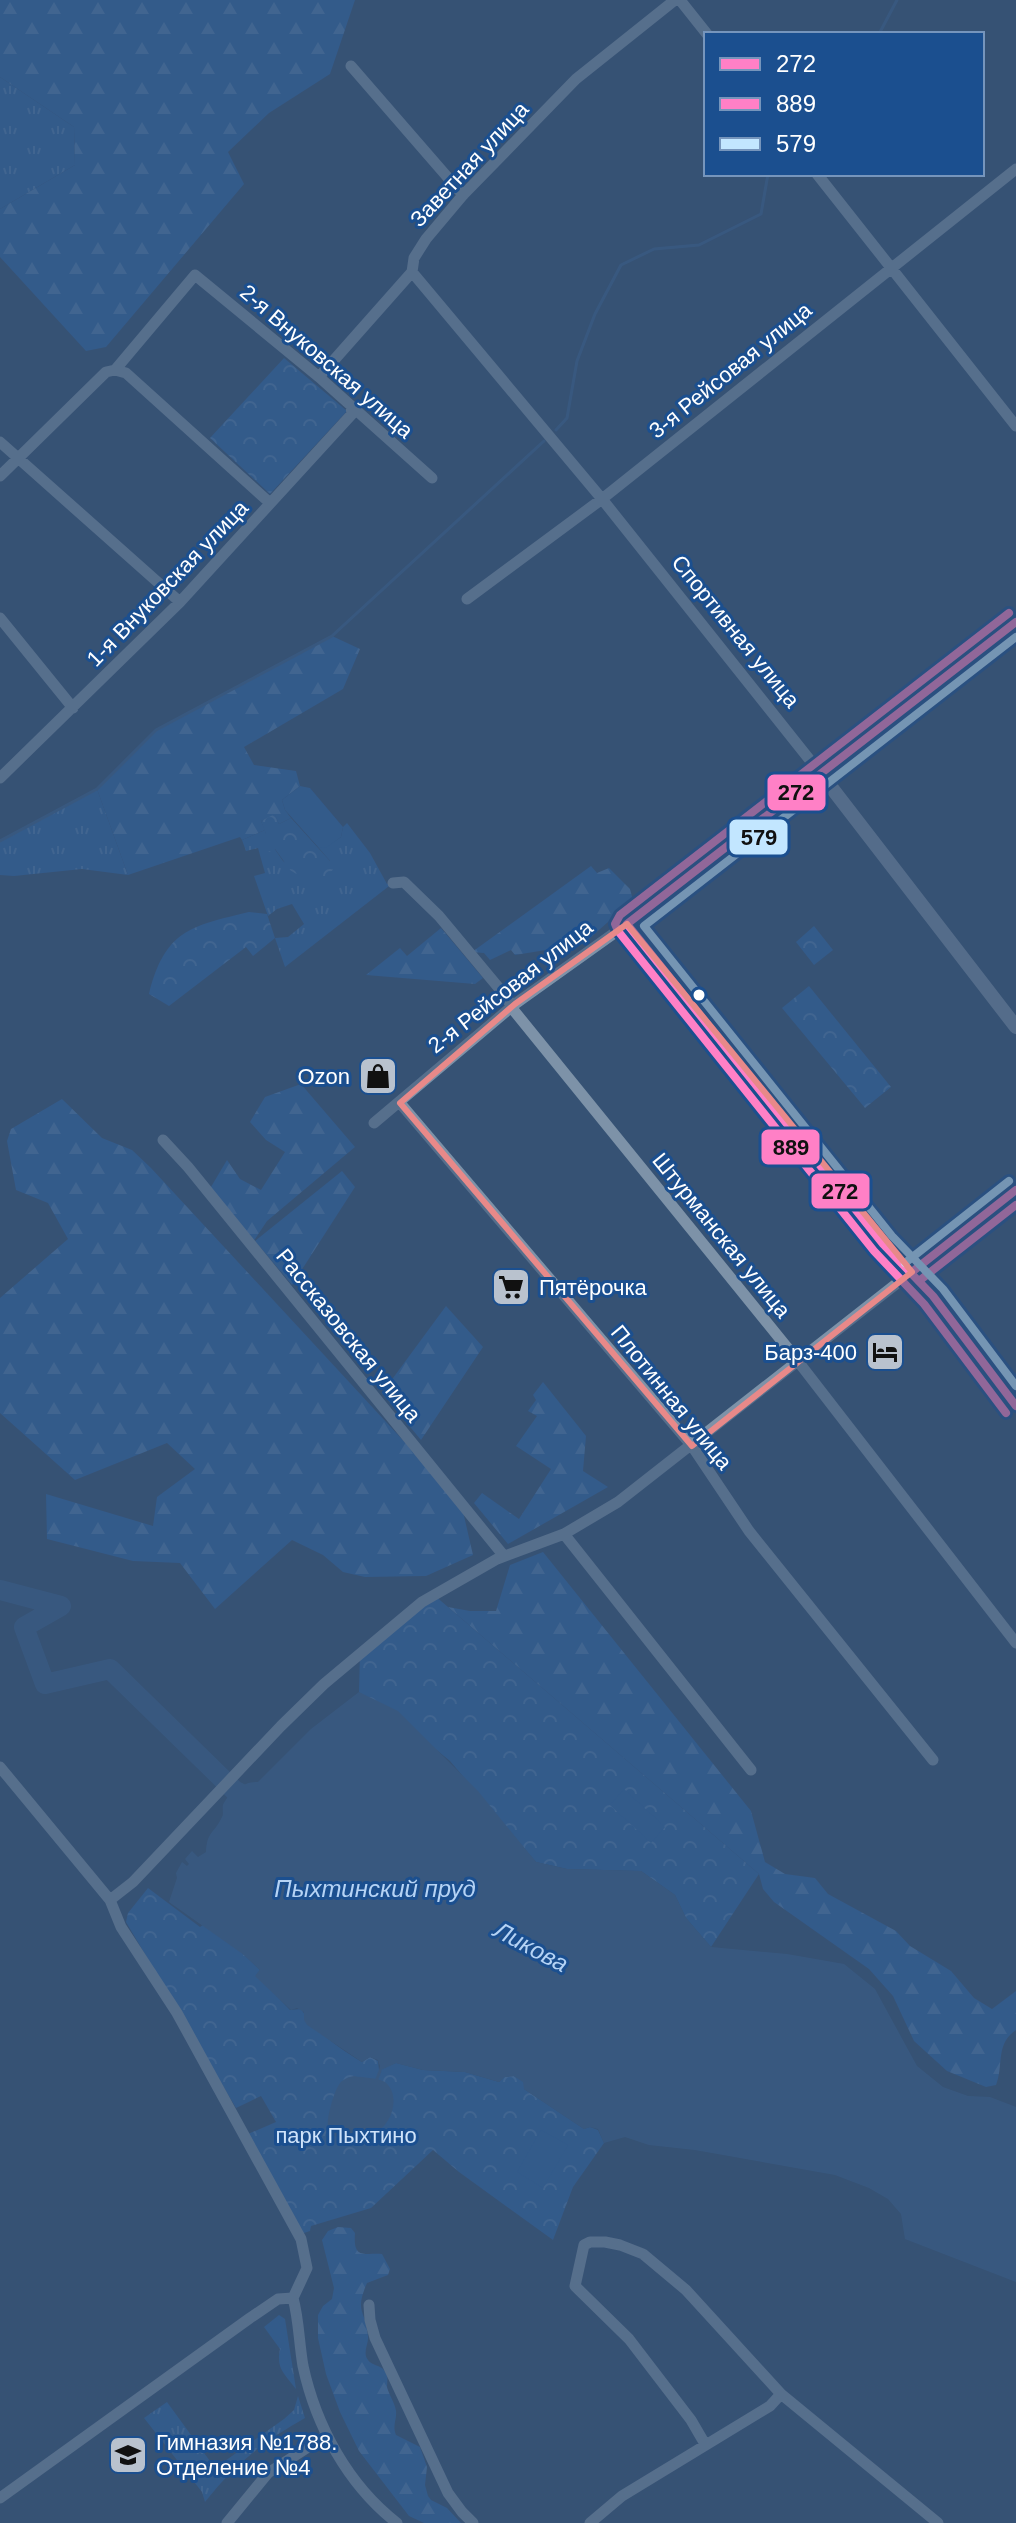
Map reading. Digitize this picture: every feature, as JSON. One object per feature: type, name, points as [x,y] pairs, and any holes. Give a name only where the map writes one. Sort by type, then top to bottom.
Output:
[{"type":"street","points":[[678,0],[705,32]]},
{"type":"street","name":"Заветная улица","points":[[319,377],[412,272],[414,258],[426,239],[463,195],[576,79],[678,0]]},
{"type":"street","points":[[351,66],[463,195]]},
{"type":"street","name":"3-я Рейсовая улица","points":[[467,599],[602,499],[1016,169]]},
{"type":"street","points":[[819,176],[1016,426]]},
{"type":"street","name":"Спортивная улица","points":[[412,272],[602,499],[821,774],[1016,1027]]},
{"type":"street","name":"2-я Внуковская улица","points":[[115,370],[195,275],[319,377],[432,478]]},
{"type":"street","points":[[0,476],[106,372],[115,370],[126,373],[270,503]]},
{"type":"street","name":"1-я Внуковская улица","points":[[0,778],[180,602],[352,414],[351,407]]},
{"type":"street","points":[[0,442],[180,602]]},
{"type":"street","points":[[0,618],[73,708]]},
{"type":"street","name":"2-я Рейсовая улица","points":[[374,1123],[511,1007],[627,924],[1016,622]]},
{"type":"street","name":"Штурманская улица","points":[[393,883],[404,882],[439,916],[508,999],[511,1007],[797,1361],[1016,1643]]},
{"type":"street","points":[[627,924],[883,1244],[933,1296],[1016,1406]]},
{"type":"street","name":"Плотинная улица","points":[[400,1103],[692,1446],[749,1531],[933,1760]]},
{"type":"street","name":"Рассказовская улица","points":[[163,1140],[504,1556]]},
{"type":"street","points":[[110,1900],[133,1882],[324,1684],[422,1602],[504,1556],[564,1534],[618,1502],[1016,1190]]},
{"type":"street","points":[[564,1534],[751,1770]]},
{"type":"street","points":[[0,1767],[110,1900],[121,1927],[177,2013],[301,2239],[307,2268],[293,2298],[305,2375],[327,2435],[366,2496],[397,2523]]},
{"type":"street","points":[[705,2444],[691,2420],[629,2339],[575,2286],[584,2245],[605,2242],[643,2254],[686,2290],[781,2394],[938,2523]]},
{"type":"street","points":[[0,2498],[250,2318],[278,2299],[293,2298]]},
{"type":"street","points":[[369,2305],[375,2338],[448,2493],[473,2523]]},
{"type":"street","points":[[590,2523],[622,2496],[770,2406],[781,2394]]},
{"type":"street","points":[[227,2523],[268,2473],[327,2435]]},
{"type":"highlighted area","points":[[627,924],[912,1272],[692,1446],[400,1103],[515,1004]]},
{"type":"green space","points":[[0,0],[355,0],[330,74],[269,113],[228,152],[244,184],[106,347],[86,351],[0,257],[0,209],[75,165],[74,127],[0,77]]},
{"type":"green space","points":[[0,77],[74,127],[75,165],[0,209]]},
{"type":"green space","points":[[284,358],[347,411],[270,494],[210,438]]},
{"type":"green space","points":[[332,636],[360,649],[343,689],[244,747],[254,765],[296,771],[300,786],[282,800],[291,818],[279,824],[275,815],[261,821],[265,830],[242,840],[240,837],[128,875],[97,789],[156,730]]},
{"type":"green space","points":[[300,786],[310,788],[343,827],[341,837],[326,848],[318,847],[285,810],[282,800]]},
{"type":"green space","points":[[97,789],[128,875],[82,869],[0,875],[0,842]]},
{"type":"green space","points":[[275,814],[279,824],[291,818],[330,861],[335,858],[340,863],[317,885],[291,871],[275,849],[269,852],[261,837],[266,834],[261,821]]},
{"type":"green space","points":[[347,823],[370,853],[387,884],[393,883],[285,967],[275,938],[288,937],[304,924],[292,904],[268,916],[254,876],[265,873],[258,848],[246,851],[242,840],[265,830],[270,851],[274,848],[283,861],[317,884],[339,863],[331,862],[318,847],[326,847],[341,837]]},
{"type":"green space","points":[[591,866],[597,873],[609,868],[630,889],[633,900],[583,944],[515,955],[511,950],[490,960],[484,953],[472,952]]},
{"type":"green space","points":[[249,912],[267,914],[275,938],[253,956],[246,947],[169,1006],[149,994],[163,956],[183,934],[211,922]]},
{"type":"green space","points":[[814,926],[833,950],[814,965],[796,942]]},
{"type":"green space","points":[[441,928],[483,978],[475,984],[366,975],[400,948],[407,956]]},
{"type":"green space","points":[[809,986],[891,1087],[865,1108],[782,1008]]},
{"type":"green space","points":[[301,1084],[355,1147],[267,1221],[251,1245],[208,1192],[227,1160],[240,1179],[261,1190],[285,1152],[266,1140],[250,1122],[265,1097]]},
{"type":"green space","points":[[62,1099],[102,1138],[132,1150],[151,1168],[461,1503],[473,1555],[426,1576],[365,1577],[343,1572],[323,1555],[292,1540],[215,1609],[180,1563],[133,1561],[47,1539],[46,1494],[153,1526],[157,1497],[195,1469],[167,1443],[75,1480],[0,1413],[0,1298],[68,1239],[48,1203],[16,1190],[7,1141],[11,1129]]},
{"type":"green space","points":[[342,1171],[355,1187],[292,1285],[255,1241]]},
{"type":"green space","points":[[446,1306],[483,1347],[421,1440],[382,1393]]},
{"type":"green space","points":[[543,1382],[586,1436],[583,1471],[608,1487],[508,1544],[474,1503],[482,1493],[519,1519],[551,1469],[516,1446],[537,1416],[528,1411],[536,1400],[533,1395]]},
{"type":"green space","points":[[543,1552],[751,1811],[765,1862],[785,1874],[815,1878],[828,1894],[896,1931],[910,1946],[951,1971],[974,1998],[992,2009],[1016,1991],[1016,2030],[1005,2042],[996,2085],[986,2087],[947,2071],[914,2041],[893,1996],[869,1969],[774,1902],[763,1889],[759,1874],[448,1607],[496,1611],[510,1565]]},
{"type":"green space","points":[[434,1595],[759,1874],[711,1947],[686,1918],[675,1895],[641,1871],[567,1869],[536,1862],[450,1761],[359,1692],[360,1654]]},
{"type":"green space","points":[[624,1789],[665,1827],[651,1843],[610,1805]]},
{"type":"green space","name":"парк Пыхтино","points":[[148,1888],[200,1927],[208,1921],[260,1970],[256,1975],[290,2010],[301,2009],[320,2032],[362,2062],[370,2057],[378,2061],[379,2070],[396,2063],[423,2070],[465,2072],[499,2082],[504,2077],[514,2076],[524,2082],[524,2089],[584,2129],[590,2127],[598,2130],[604,2143],[573,2187],[553,2240],[433,2150],[371,2208],[311,2226],[310,2231],[301,2234],[248,2134],[276,2122],[261,2096],[236,2108],[126,1922],[128,1913]]},
{"type":"green space","points":[[541,2130],[568,2145],[543,2188],[517,2172]]},
{"type":"green space","points":[[338,2227],[351,2228],[358,2251],[382,2254],[390,2269],[388,2275],[367,2283],[361,2300],[368,2336],[366,2357],[387,2375],[387,2387],[396,2411],[396,2435],[420,2447],[427,2467],[425,2485],[428,2496],[447,2508],[461,2523],[424,2523],[409,2516],[359,2451],[340,2412],[326,2374],[318,2338],[318,2315],[332,2299],[334,2288],[322,2240],[328,2231]]},
{"type":"green space","points":[[279,2315],[285,2319],[296,2389],[280,2366],[280,2349],[264,2327]]},
{"type":"green space","points":[[298,2396],[305,2418],[251,2454],[205,2502],[202,2492],[144,2418],[167,2402],[215,2468],[284,2419],[294,2410]]},
{"type":"water","name":"Пыхтинский пруд","points":[[359,1692],[398,1711],[478,1791],[536,1862],[567,1869],[641,1871],[675,1895],[686,1918],[711,1947],[787,1954],[844,1964],[875,1989],[917,2066],[943,2087],[968,2096],[990,2097],[1016,2107],[1016,2282],[905,2239],[901,2214],[888,2199],[835,2175],[649,2145],[625,2137],[604,2143],[598,2129],[584,2129],[524,2089],[523,2082],[514,2076],[505,2077],[499,2082],[465,2072],[423,2070],[396,2063],[379,2071],[378,2060],[370,2057],[362,2062],[307,2025],[304,2012],[297,2008],[291,2010],[258,1979],[255,1976],[260,1970],[244,1955],[169,1902],[182,1862],[187,1866],[189,1864],[185,1859],[192,1851],[198,1857],[206,1852],[209,1836],[222,1817],[223,1805],[229,1796],[242,1785],[258,1782],[311,1729]]},
{"type":"water","points":[[354,2076],[385,2082],[392,2092],[392,2111],[387,2122],[378,2130],[345,2139],[331,2133],[328,2117],[339,2084]]},
{"type":"waterway","points":[[880,32],[897,0]]},
{"type":"waterway","points":[[556,430],[567,418],[577,361],[595,314],[621,265],[654,249],[699,245],[761,214],[768,176]]},
{"type":"waterway","points":[[0,841],[97,789],[156,730],[332,636],[544,441]]},
{"type":"waterway","name":"Ликова","points":[[0,1590],[61,1606],[24,1627],[45,1684],[110,1669],[234,1790],[256,1802]]},
{"type":"waterway","points":[[377,2079],[380,2071]]},
{"type":"transit line","name":"889","points":[[1006,1413],[924,1304],[874,1251],[615,924],[620,915],[1009,613]]},
{"type":"transit line","name":"272","points":[[1016,622],[627,924],[883,1244],[933,1296],[1016,1406]]},
{"type":"transit line","name":"579","points":[[1016,637],[644,926],[892,1236],[943,1289],[1016,1386]]},
{"type":"transit line","name":"579","points":[[905,1263],[1009,1181]]},
{"type":"transit line","name":"272","points":[[912,1272],[1016,1190]]},
{"type":"transit line","name":"889","points":[[919,1281],[1016,1205]]},
{"type":"place","name":"Ozon","points":[[378,1076]]},
{"type":"place","name":"Пятёрочка","points":[[511,1287]]},
{"type":"place","name":"Барз-400","points":[[885,1352]]},
{"type":"place","name":"Гимназия №1788. Отделение №4","points":[[128,2455]]}]
